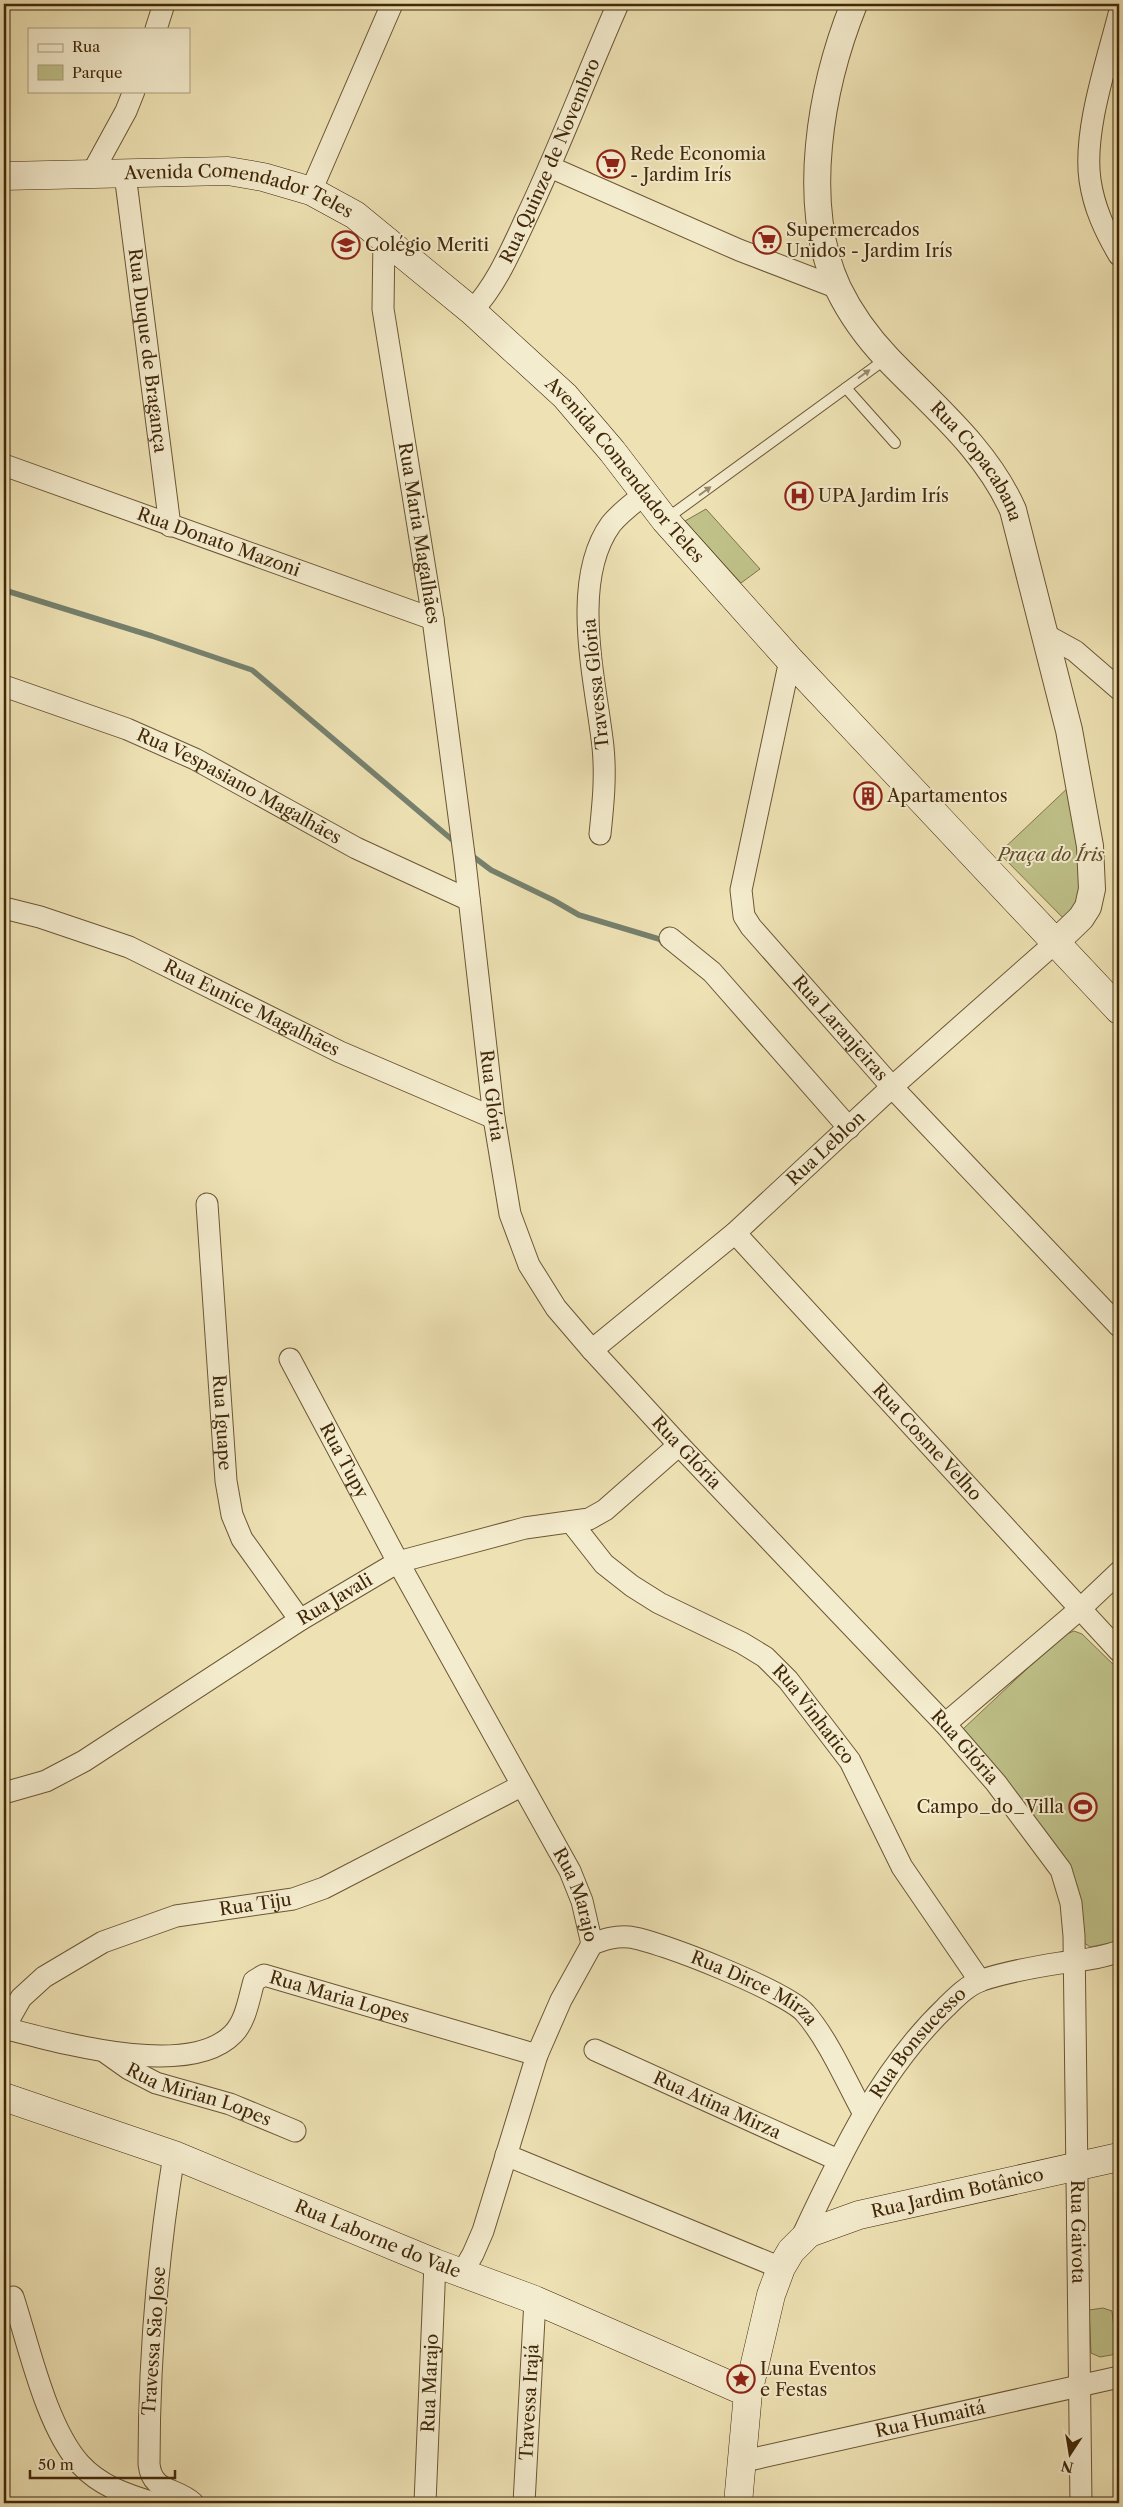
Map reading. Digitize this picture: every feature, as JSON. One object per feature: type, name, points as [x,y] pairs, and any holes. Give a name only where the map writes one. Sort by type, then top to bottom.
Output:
[{"type":"main road","name":"Avenida Comendador Teles","points":[[4,176],[228,171],[263,176],[311,191],[354,215],[384,238],[440,287],[472,311],[565,396],[612,451],[666,520],[790,660],[1119,1010]]},
{"type":"main road","name":"Rua Laborne do Vale","points":[[4,2097],[174,2155],[436,2263],[535,2300],[748,2393]]},
{"type":"main road","name":"Rua Jardim Botânico","points":[[800,2241],[820,2228],[859,2215],[1119,2157]]},
{"type":"main road","points":[[738,2503],[740,2462],[748,2393],[771,2295],[781,2268],[800,2241]]},
{"type":"street","points":[[156,28],[164,4]]},
{"type":"street","points":[[311,191],[392,4]]},
{"type":"street","name":"Rua Quinze de Novembro","points":[[472,311],[494,283],[550,167],[618,4]]},
{"type":"street","name":"Rua Copacabana","points":[[854,4],[842,34],[830,79],[817,152],[818,197],[824,243],[838,288],[864,329],[887,358],[983,458],[1002,487],[1013,510],[1024,546],[1069,730],[1090,846],[1092,889],[1088,907],[1081,918],[1056,942]]},
{"type":"street","points":[[1119,14],[1097,101],[1091,142],[1090,178],[1097,211],[1119,255]]},
{"type":"street","points":[[91,175],[133,92]]},
{"type":"street","points":[[550,167],[739,250],[838,288]]},
{"type":"street","name":"Rua Duque de Bragança","points":[[125,174],[170,526]]},
{"type":"street","name":"Rua Maria Magalhães","points":[[384,238],[383,309],[433,619],[465,862]]},
{"type":"street","name":"Rua Donato Mazoni","points":[[4,466],[433,619]]},
{"type":"street","name":"Travessa Glória","points":[[600,834],[605,780],[592,676],[588,603],[594,565],[601,542],[611,524],[624,510],[645,494]]},
{"type":"street","points":[[1044,634],[1075,651],[1119,689]]},
{"type":"street","name":"Rua Laranjeiras","points":[[790,660],[741,890],[741,906],[751,927],[892,1086],[1119,1326]]},
{"type":"street","name":"Rua Vespasiano Magalhães","points":[[4,686],[127,729],[195,759],[356,848],[469,900]]},
{"type":"street","name":"Rua Glória","points":[[465,862],[494,1118],[510,1214],[529,1265],[556,1308],[592,1350],[678,1445],[945,1724],[996,1783],[1061,1870],[1071,1903],[1074,1961]]},
{"type":"street","name":"Rua Eunice Magalhães","points":[[4,908],[40,917],[129,947],[340,1052],[494,1118]]},
{"type":"street","points":[[670,938],[712,972],[841,1135]]},
{"type":"street","name":"Rua Leblon","points":[[592,1350],[734,1233],[892,1086],[1056,942]]},
{"type":"street","name":"Rua Iguape","points":[[207,1204],[226,1481],[232,1515],[242,1539],[300,1620]]},
{"type":"street","name":"Rua Cosme Velho","points":[[734,1233],[1119,1651]]},
{"type":"street","name":"Rua Tupy","points":[[290,1358],[398,1562]]},
{"type":"street","name":"Rua Javali","points":[[4,1793],[46,1781],[84,1761],[300,1620],[398,1562],[525,1528],[589,1518],[605,1510],[678,1445]]},
{"type":"street","name":"Rua Vinhatico","points":[[571,1522],[604,1564],[632,1586],[659,1603],[742,1643],[765,1657],[788,1680],[850,1761],[902,1867],[980,1981]]},
{"type":"street","name":"Rua Marajo","points":[[398,1562],[570,1872],[582,1901],[592,1944],[561,2000],[537,2055],[483,2231],[474,2254],[462,2273]]},
{"type":"street","points":[[945,1724],[1080,1609],[1119,1572]]},
{"type":"street","name":"Rua Tiju","points":[[4,2028],[21,1998],[44,1977],[104,1942],[176,1916],[293,1899],[324,1888],[521,1786]]},
{"type":"street","name":"Rua Dirce Mirza","points":[[592,1944],[612,1936],[650,1942],[732,1974],[794,2002],[805,2012],[817,2029],[864,2114]]},
{"type":"street","name":"Rua Bonsucesso","points":[[800,2241],[838,2160],[864,2114],[914,2039],[958,1995],[980,1981],[1026,1969],[1097,1958],[1119,1951]]},
{"type":"street","name":"Rua Gaivota","points":[[1074,1961],[1081,2503]]},
{"type":"street","name":"Rua Maria Lopes","points":[[4,2028],[106,2052],[181,2056],[208,2050],[221,2044],[234,2034],[241,2023],[254,1981],[264,1975],[537,2055]]},
{"type":"street","name":"Rua Atina Mirza","points":[[595,2050],[838,2160]]},
{"type":"street","name":"Rua Mirian Lopes","points":[[106,2052],[129,2069],[156,2083],[230,2104],[295,2131]]},
{"type":"street","name":"Travessa Sāo Jose","points":[[174,2155],[164,2219],[154,2310],[149,2386],[149,2464],[150,2474],[154,2481],[193,2503]]},
{"type":"street","points":[[506,2155],[781,2268]]},
{"type":"street","name":"Rua Marajo","points":[[425,2503],[436,2263]]},
{"type":"street","points":[[13,2297],[50,2413],[80,2464],[100,2481],[127,2495],[154,2503]]},
{"type":"street","name":"Travessa Irajá","points":[[524,2503],[535,2300]]},
{"type":"street","name":"Rua Humaitá","points":[[740,2462],[1119,2377]]},
{"type":"lane","points":[[666,520],[887,358]]},
{"type":"lane","points":[[846,388],[895,444]]},
{"type":"green space","points":[[706,509],[760,569],[741,583],[685,521]]},
{"type":"green space","name":"Praça do Íris","points":[[1072,784],[1088,859],[1070,925],[999,853]]},
{"type":"green space","name":"Campo_do_Villa","points":[[1074,1631],[1082,1634],[1119,1670],[1119,1941],[1090,1947],[1079,1939],[1061,1880],[963,1729],[1062,1636]]},
{"type":"green space","points":[[1103,2308],[1112,2311],[1117,2354],[1100,2357],[1091,2353],[1089,2310]]},
{"type":"waterway","points":[[4,590],[152,636],[252,670],[456,843]]},
{"type":"waterway","points":[[471,855],[491,870],[553,900],[579,915],[659,939],[665,944]]},
{"type":"place","name":"Rede Economia - Jardim Irís","points":[[611,164]]},
{"type":"place","name":"Supermercados Unidos - Jardim Irís","points":[[767,240]]},
{"type":"place","name":"Colégio Meriti","points":[[346,245]]},
{"type":"place","name":"UPA Jardim Irís","points":[[799,496]]},
{"type":"place","name":"Apartamentos","points":[[868,796]]},
{"type":"place","name":"Campo_do_Villa","points":[[1083,1807]]},
{"type":"place","name":"Luna Eventos e Festas","points":[[741,2379]]}]
